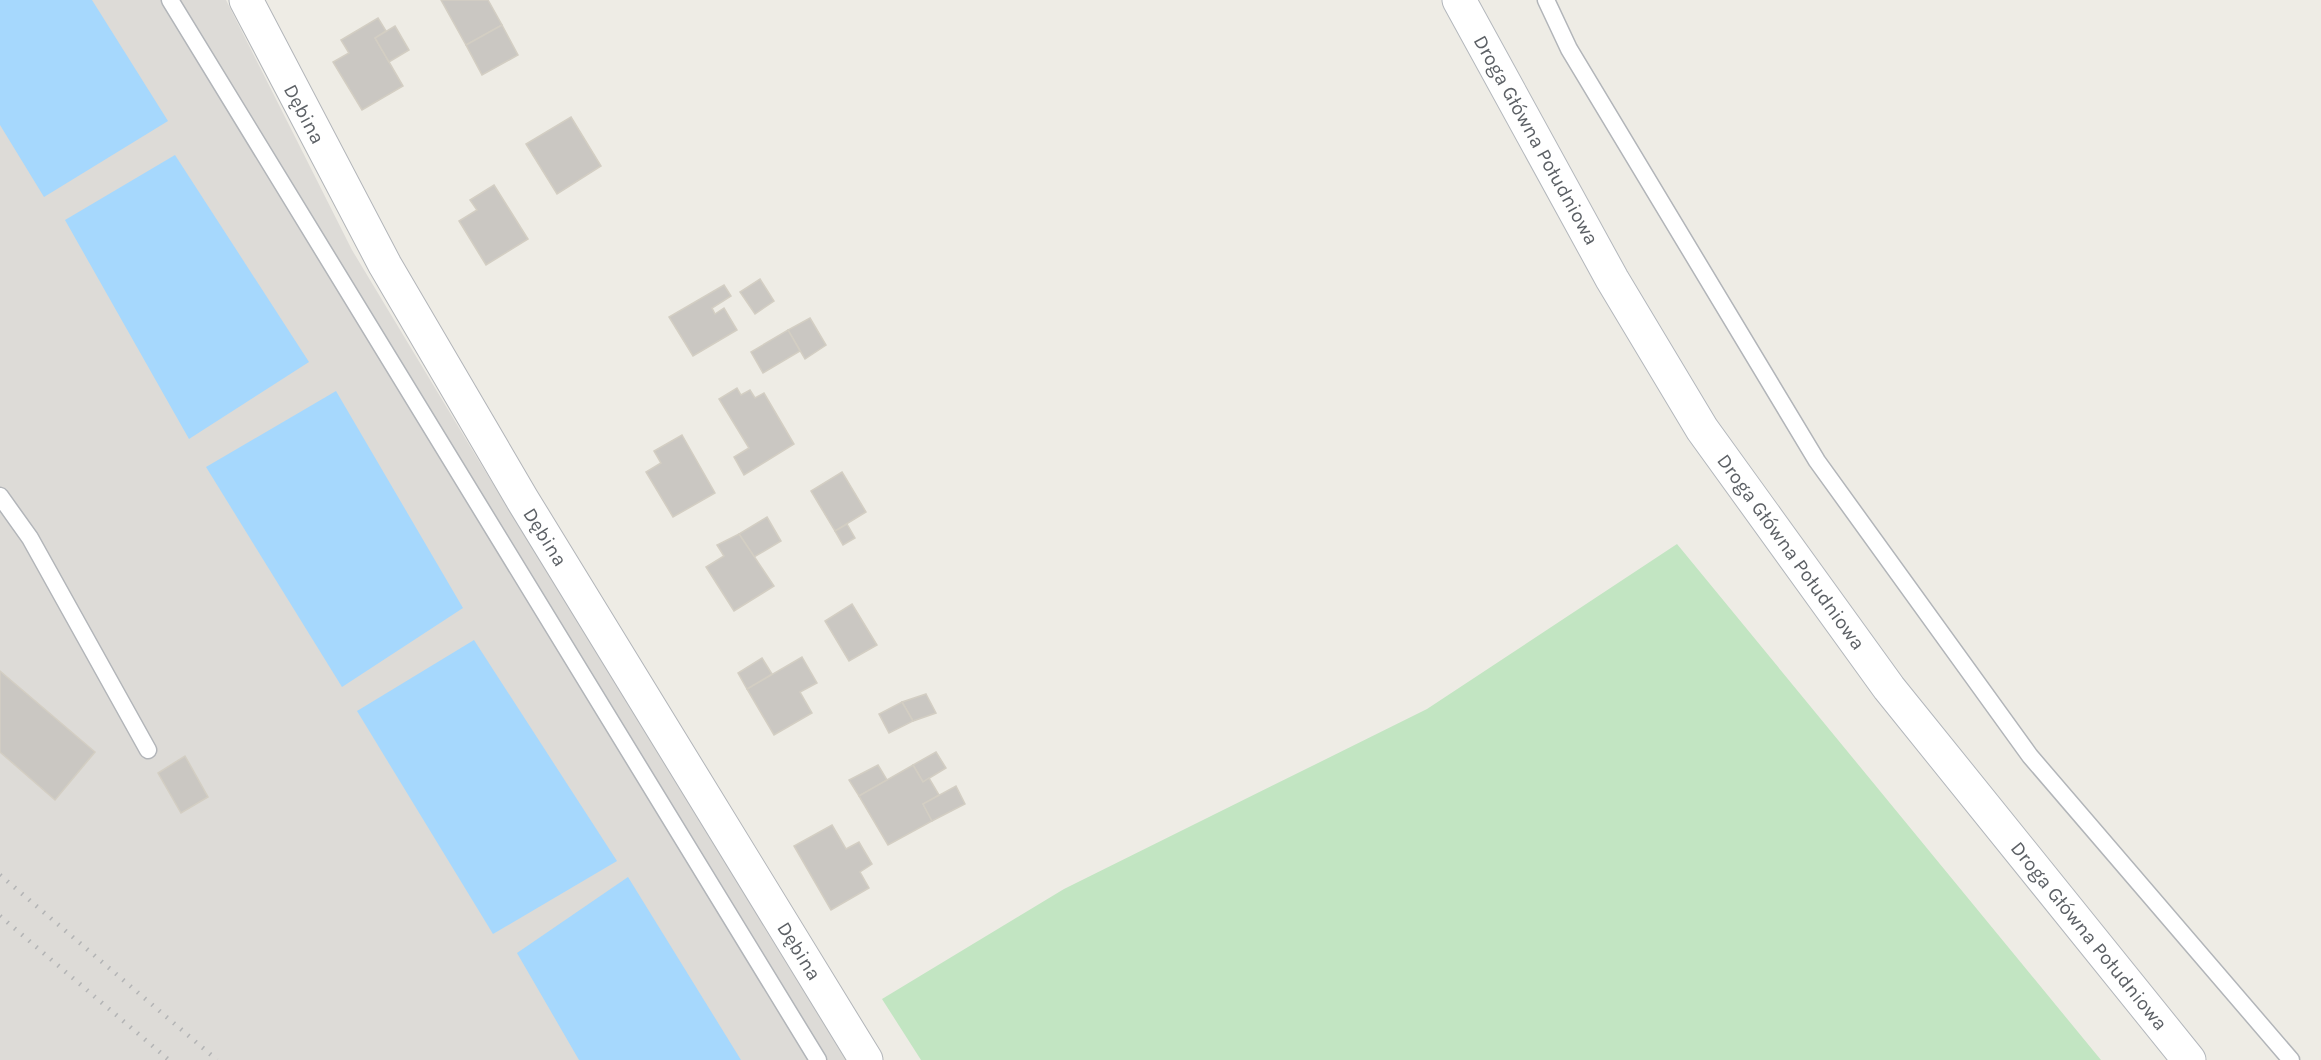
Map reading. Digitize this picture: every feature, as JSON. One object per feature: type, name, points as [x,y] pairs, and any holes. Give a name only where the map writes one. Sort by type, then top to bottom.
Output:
[{"type":"main road","name":"Dębina","points":[[246,0],[385,266],[522,500],[866,1060]]},
{"type":"main road","name":"Droga Główna Południowa","points":[[1458,0],[1612,279],[1702,429],[1889,688],[2189,1060]]},
{"type":"lane","points":[[170,0],[818,1060]]},
{"type":"lane","points":[[1546,0],[1569,50],[1817,461],[2030,756],[2291,1060]]},
{"type":"lane","points":[[0,496],[30,538],[148,750]]},
{"type":"shaded area","points":[[0,0],[226,0],[352,250],[846,1060],[0,1060]]},
{"type":"green space","points":[[1677,544],[2101,1060],[921,1060],[882,999],[1064,889],[1427,709]]},
{"type":"water","points":[[0,0],[92,0],[168,121],[44,197],[0,125]]},
{"type":"water","points":[[175,155],[309,362],[189,439],[65,220]]},
{"type":"water","points":[[336,391],[463,608],[342,687],[206,467]]},
{"type":"water","points":[[474,640],[617,861],[493,934],[357,711]]},
{"type":"water","points":[[628,877],[741,1060],[579,1060],[517,953]]},
{"type":"building","points":[[441,0],[488,0],[502,25],[466,45]]},
{"type":"building","points":[[378,18],[386,31],[375,38],[403,86],[362,110],[333,62],[349,53],[341,40]]},
{"type":"building","points":[[502,25],[518,55],[482,75],[466,45]]},
{"type":"building","points":[[395,26],[409,50],[389,62],[375,38]]},
{"type":"building","points":[[571,117],[601,166],[557,194],[526,144]]},
{"type":"building","points":[[494,185],[528,239],[486,265],[459,221],[477,210],[470,200]]},
{"type":"building","points":[[760,279],[774,301],[755,314],[740,292]]},
{"type":"building","points":[[724,285],[731,296],[712,308],[715,314],[724,308],[737,330],[693,356],[669,317]]},
{"type":"building","points":[[810,318],[826,345],[805,359],[788,330]]},
{"type":"building","points":[[788,330],[800,351],[763,373],[751,352]]},
{"type":"building","points":[[737,388],[741,395],[750,390],[755,398],[764,393],[794,444],[744,475],[734,457],[749,448],[719,399]]},
{"type":"building","points":[[682,435],[715,493],[673,517],[646,472],[661,463],[654,451]]},
{"type":"building","points":[[842,472],[866,512],[835,531],[811,491]]},
{"type":"building","points":[[767,517],[781,541],[754,557],[739,534]]},
{"type":"building","points":[[847,524],[855,538],[843,545],[835,531]]},
{"type":"building","points":[[739,534],[774,586],[734,611],[706,567],[724,556],[717,545]]},
{"type":"building","points":[[852,604],[877,645],[849,661],[825,621]]},
{"type":"building","points":[[802,657],[817,683],[800,692],[812,713],[774,735],[747,689]]},
{"type":"building","points":[[762,658],[772,674],[747,689],[738,673]]},
{"type":"building","points":[[0,671],[95,752],[55,800],[0,752]]},
{"type":"building","points":[[926,694],[936,713],[913,721],[902,702]]},
{"type":"building","points":[[902,702],[913,721],[889,733],[879,714]]},
{"type":"building","points":[[936,752],[946,768],[923,782],[913,765]]},
{"type":"building","points":[[185,756],[208,797],[181,813],[158,773]]},
{"type":"building","points":[[878,765],[887,780],[859,796],[849,780]]},
{"type":"building","points":[[913,765],[923,782],[929,778],[939,795],[923,804],[932,821],[888,845],[859,796]]},
{"type":"building","points":[[956,786],[965,804],[932,821],[923,804]]},
{"type":"building","points":[[832,825],[846,849],[859,842],[872,864],[860,872],[869,888],[831,910],[794,846]]},
{"type":"railway","points":[[0,875],[217,1060]]},
{"type":"railway","points":[[0,916],[169,1060]]}]
